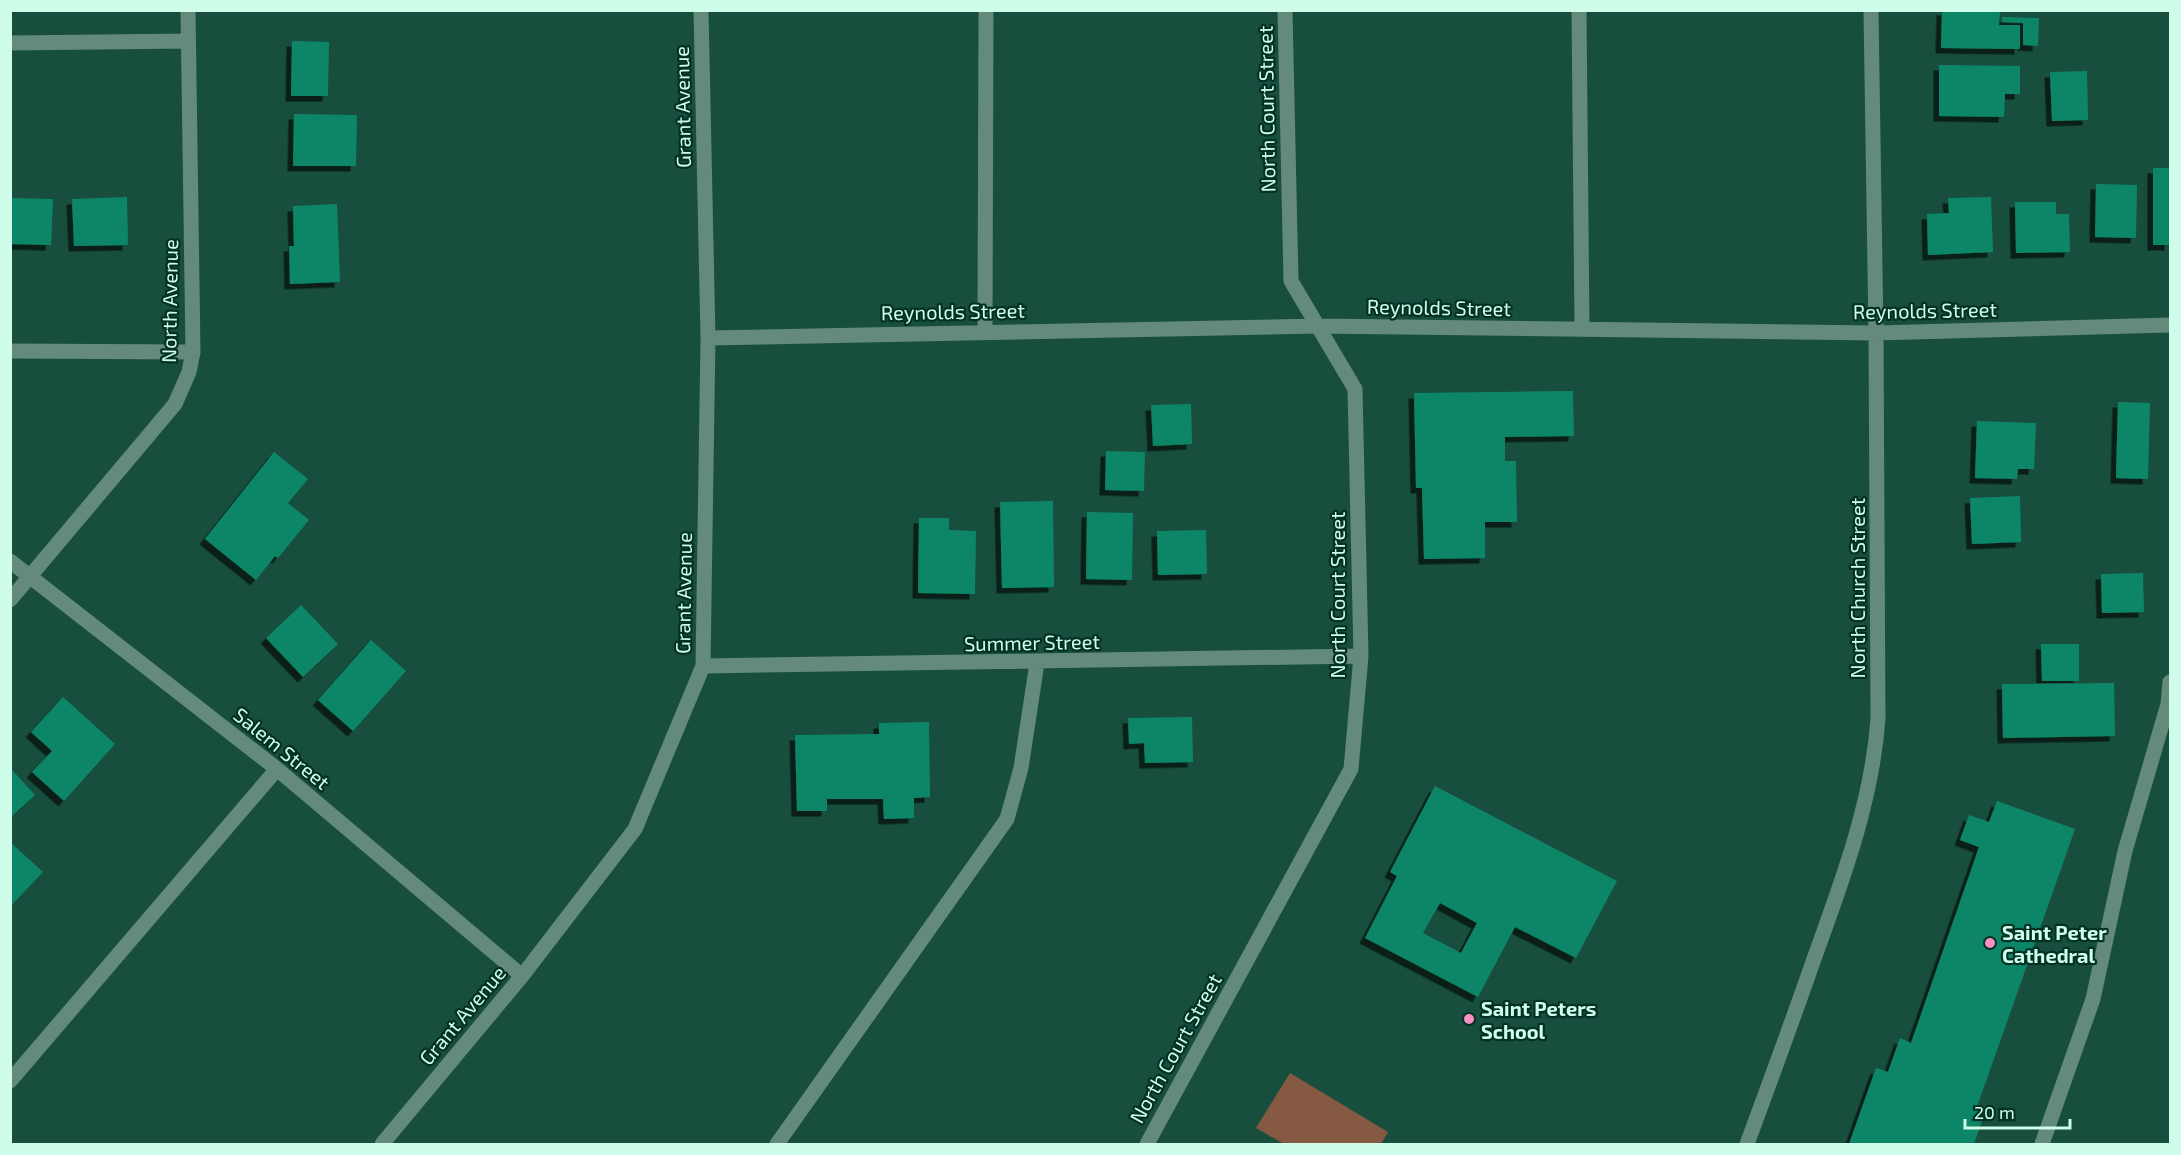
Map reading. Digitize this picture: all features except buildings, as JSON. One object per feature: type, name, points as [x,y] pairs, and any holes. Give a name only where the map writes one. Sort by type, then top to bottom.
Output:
[{"type":"street","name":"North Avenue","points":[[10,600],[176,404],[189,372],[193,352],[188,10]]},
{"type":"street","name":"Grant Avenue","points":[[382,1144],[522,976],[635,829],[703,666],[708,338],[701,10]]},
{"type":"street","points":[[985,331],[986,10]]},
{"type":"street","name":"North Court Street","points":[[1147,1144],[1351,769],[1361,656],[1355,388],[1291,281],[1285,10]]},
{"type":"street","points":[[1579,10],[1582,329]]},
{"type":"street","name":"North Church Street","points":[[1747,1144],[1837,896],[1870,788],[1876,750],[1876,333],[1871,10]]},
{"type":"street","points":[[10,43],[188,42]]},
{"type":"street","name":"Reynolds Street","points":[[708,338],[1317,326],[1876,333],[2170,325]]},
{"type":"street","points":[[10,351],[193,352]]},
{"type":"street","name":"Salem Street","points":[[10,561],[277,769],[522,976]]},
{"type":"street","name":"Summer Street","points":[[703,666],[1037,663],[1361,656]]},
{"type":"street","points":[[777,1144],[1006,819],[1021,768],[1037,663]]},
{"type":"street","points":[[2042,1144],[2093,999],[2125,851],[2168,704],[2170,682]]},
{"type":"street","points":[[10,1082],[277,769]]},
{"type":"shaded area","points":[[1290,1073],[1388,1132],[1381,1144],[1284,1144],[1256,1128]]},
{"type":"place","name":"Saint Peter Cathedral","points":[[1990,943]]},
{"type":"place","name":"Saint Peters School","points":[[1469,1019]]}]
